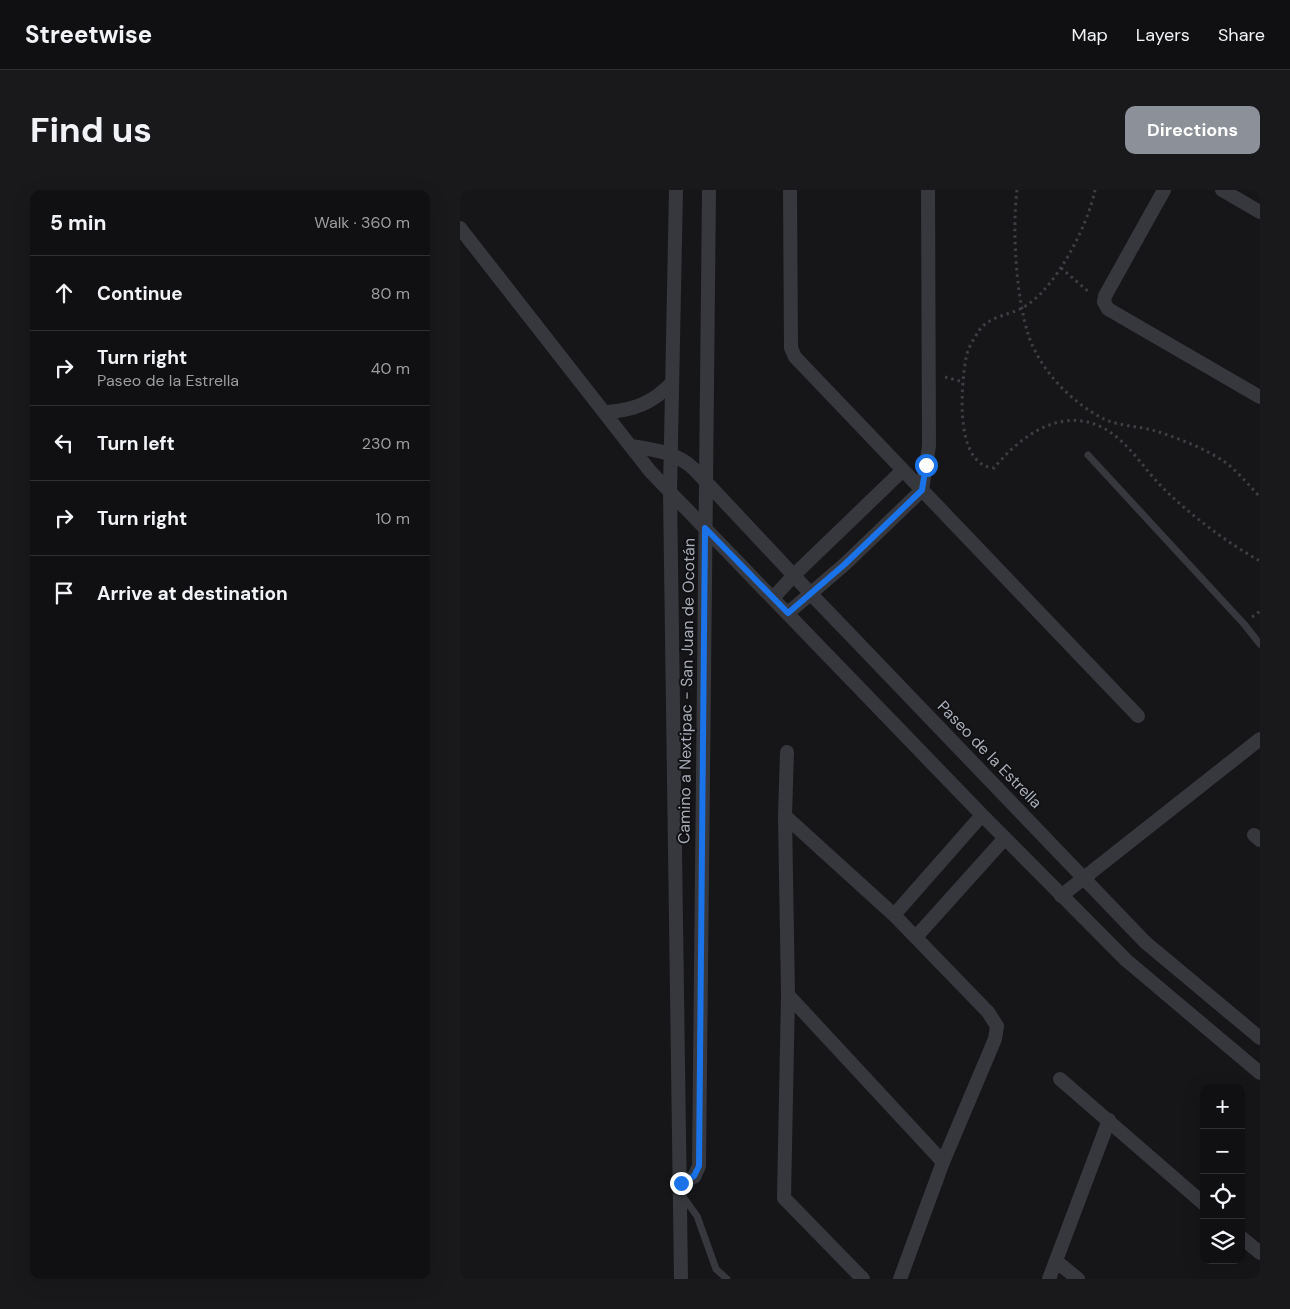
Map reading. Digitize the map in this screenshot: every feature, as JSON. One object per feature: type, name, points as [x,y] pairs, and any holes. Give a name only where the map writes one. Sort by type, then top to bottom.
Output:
[{"type":"street","name":"Camino a Nextipac - San Juan de Ocotán","points":[[676,190],[670,492],[681,1279]]},
{"type":"street","name":"Camino a Nextipac - San Juan de Ocotán","points":[[681,1188],[694,1176],[699,1166],[709,190]]},
{"type":"street","points":[[790,190],[791,348],[795,357],[1138,716]]},
{"type":"street","points":[[788,613],[812,595],[922,490],[929,446],[928,190]]},
{"type":"street","points":[[1164,190],[1105,296],[1104,302],[1108,309],[1260,397]]},
{"type":"street","points":[[1222,190],[1260,212]]},
{"type":"street","points":[[460,228],[670,492],[982,815],[1126,960],[1260,1073]]},
{"type":"street","points":[[606,412],[629,410],[645,405],[660,395],[672,383]]},
{"type":"street","points":[[632,446],[672,453]]},
{"type":"street","name":"Paseo de la Estrella","points":[[672,453],[684,460],[1145,942],[1260,1038]]},
{"type":"street","points":[[774,598],[794,575],[903,470]]},
{"type":"street","points":[[1062,896],[1260,739]]},
{"type":"street","points":[[787,752],[785,816],[788,995],[784,1198],[863,1279]]},
{"type":"street","points":[[894,915],[982,815]]},
{"type":"street","points":[[785,816],[894,915],[988,1012],[997,1026],[995,1039],[942,1162],[900,1279]]},
{"type":"street","points":[[916,937],[1005,838]]},
{"type":"street","points":[[788,995],[942,1162]]},
{"type":"street","points":[[1060,1079],[1200,1200]]},
{"type":"street","points":[[1049,1279],[1109,1120]]},
{"type":"street","points":[[1245,1240],[1260,1253]]},
{"type":"street","points":[[1056,1261],[1078,1279]]},
{"type":"lane","points":[[1088,455],[1244,624],[1260,644]]},
{"type":"lane","points":[[681,1188],[696,1216],[716,1268],[727,1279]]},
{"type":"path","points":[[1017,190],[1016,258],[1023,308],[1029,337],[1036,353],[1056,381],[1078,403],[1105,419],[1152,430],[1181,440],[1225,462],[1260,497]]},
{"type":"path","points":[[1095,190],[1092,204],[1061,268],[1040,294],[1023,308],[998,317],[980,329],[966,356],[960,410],[973,458],[984,468],[994,468],[1009,450],[1027,435],[1053,423],[1079,420],[1102,426],[1120,440],[1166,491],[1217,532],[1260,561]]},
{"type":"path","points":[[1061,268],[1108,309]]},
{"type":"route","points":[[681,1183],[694,1176],[699,1166],[705,528],[788,613],[812,595],[922,490],[926,465]]}]
